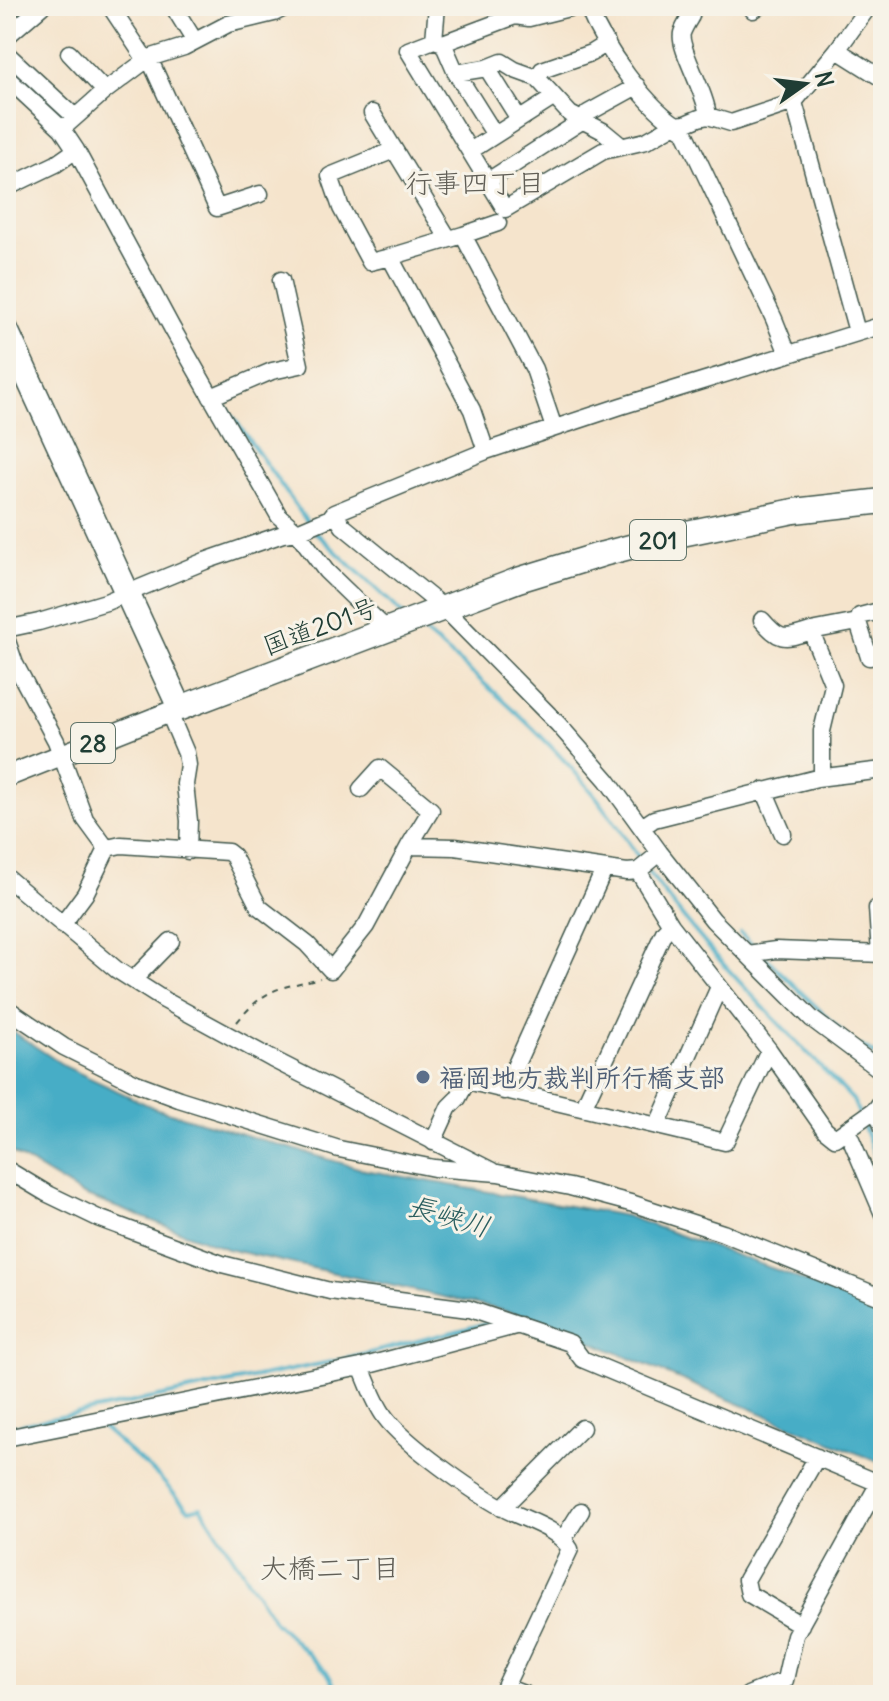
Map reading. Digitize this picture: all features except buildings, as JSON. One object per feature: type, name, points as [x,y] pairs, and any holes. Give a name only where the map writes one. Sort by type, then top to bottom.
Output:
[{"type":"highway","points":[[6,330],[126,594],[174,710]]},
{"type":"highway","name":"国道201号","points":[[174,710],[518,580],[672,536],[794,511],[883,501]]},
{"type":"main road","name":"28","points":[[6,777],[174,710]]},
{"type":"street","points":[[6,37],[42,6]]},
{"type":"street","points":[[110,6],[147,59],[217,208],[260,194]]},
{"type":"street","points":[[173,6],[194,40]]},
{"type":"street","points":[[437,6],[439,42],[495,135]]},
{"type":"street","points":[[577,6],[529,18],[515,16],[408,50],[505,209],[582,161],[620,145],[646,141],[674,125],[708,116],[731,123],[794,102],[869,6]]},
{"type":"street","points":[[587,6],[607,43],[637,86],[674,125],[684,130],[788,354]]},
{"type":"street","points":[[688,6],[691,16],[682,33],[682,48],[699,82],[708,116]]},
{"type":"street","points":[[62,129],[147,59],[184,47],[246,12],[274,13],[286,7]]},
{"type":"street","points":[[542,70],[591,53],[607,43]]},
{"type":"street","points":[[837,50],[883,79]]},
{"type":"street","points":[[6,53],[76,150],[279,516],[300,531],[326,571],[394,629]]},
{"type":"street","points":[[69,53],[105,91]]},
{"type":"street","points":[[456,73],[502,62],[537,78],[570,114],[620,145]]},
{"type":"street","points":[[487,68],[519,119]]},
{"type":"street","points":[[6,77],[75,117]]},
{"type":"street","points":[[488,181],[583,120],[588,113],[637,86]]},
{"type":"street","points":[[470,151],[553,98]]},
{"type":"street","points":[[794,102],[857,332]]},
{"type":"street","points":[[452,122],[477,105]]},
{"type":"street","points":[[372,113],[394,150],[456,237],[534,369],[554,428]]},
{"type":"street","points":[[6,188],[56,164],[76,150]]},
{"type":"street","points":[[394,150],[330,176],[341,208],[370,262],[498,223]]},
{"type":"street","points":[[390,257],[472,410],[486,451]]},
{"type":"street","points":[[211,397],[272,371],[300,365],[281,280]]},
{"type":"street","points":[[6,629],[39,622],[126,594],[205,561],[300,531],[486,451],[883,325]]},
{"type":"street","points":[[332,516],[443,610],[558,724],[607,780],[642,827],[657,856],[713,920],[812,1019],[883,1072]]},
{"type":"street","points":[[883,610],[860,616],[858,622],[869,657],[883,655]]},
{"type":"street","points":[[762,620],[775,635],[785,638],[858,622]]},
{"type":"street","points":[[811,631],[833,685],[822,731],[822,777]]},
{"type":"street","points":[[6,638],[22,678],[56,741],[59,756],[85,819],[107,848],[85,894],[62,925]]},
{"type":"street","points":[[174,710],[188,765],[185,784],[188,851]]},
{"type":"street","points":[[107,848],[121,845],[223,851],[233,856],[259,907],[307,944],[331,970],[366,926],[431,810],[380,768],[361,789]]},
{"type":"street","points":[[642,827],[654,819],[764,790],[822,777],[883,770]]},
{"type":"street","points":[[764,790],[783,834]]},
{"type":"street","points":[[409,846],[455,847],[604,870],[638,871],[657,856]]},
{"type":"street","points":[[504,1091],[604,870]]},
{"type":"street","points":[[638,871],[671,925],[769,1050],[825,1130],[835,1138],[848,1132],[876,1108],[883,1128]]},
{"type":"street","points":[[6,877],[133,980],[226,1035],[498,1173]]},
{"type":"street","points":[[747,954],[776,950],[881,954],[877,908]]},
{"type":"street","points":[[583,1108],[664,932],[671,925]]},
{"type":"street","points":[[133,980],[171,941]]},
{"type":"street","points":[[657,1126],[719,987]]},
{"type":"street","points":[[6,1008],[64,1047],[136,1083],[320,1145],[434,1168],[498,1173],[595,1194],[708,1228],[883,1298]]},
{"type":"street","points":[[434,1168],[441,1165],[440,1146],[449,1107],[467,1081],[725,1142],[769,1050]]},
{"type":"street","points":[[848,1132],[883,1214]]},
{"type":"street","points":[[6,1169],[98,1218],[222,1264],[330,1291],[469,1309],[570,1343],[582,1359],[881,1484],[795,1635],[785,1680],[748,1695]]},
{"type":"street","points":[[6,1438],[361,1367],[519,1325]]},
{"type":"street","points":[[361,1367],[374,1399],[395,1428],[502,1508],[564,1538],[570,1549],[505,1687],[526,1695]]},
{"type":"street","points":[[502,1508],[582,1428]]},
{"type":"street","points":[[801,1625],[749,1594],[746,1580],[817,1457]]},
{"type":"street","points":[[564,1538],[581,1511]]},
{"type":"path","points":[[226,1035],[251,1005],[270,991],[280,986],[319,979],[331,970]]},
{"type":"water","name":"長峡川","points":[[6,1027],[66,1067],[154,1108],[365,1170],[626,1216],[785,1273],[883,1315],[883,1464],[529,1316],[227,1249],[81,1194],[6,1149]]},
{"type":"waterway","points":[[6,65],[65,119]]},
{"type":"waterway","points":[[225,406],[308,523]]},
{"type":"waterway","points":[[313,530],[403,614]]},
{"type":"waterway","points":[[419,628],[488,686],[553,748],[600,801],[643,863]]},
{"type":"waterway","points":[[648,871],[720,960],[853,1100],[859,1114]]},
{"type":"waterway","points":[[740,933],[756,948]]},
{"type":"waterway","points":[[765,957],[842,1032]]},
{"type":"waterway","points":[[861,1046],[883,1059]]},
{"type":"waterway","points":[[862,1122],[883,1177]]},
{"type":"waterway","points":[[6,1428],[350,1358],[492,1322]]},
{"type":"waterway","points":[[98,1424],[158,1476],[189,1510],[201,1507],[275,1622],[327,1672],[340,1695]]},
{"type":"place","name":"福岡地方裁判所行橋支部","points":[[423,1077]]},
{"type":"district","name":"行事四丁目","points":[[475,183]]},
{"type":"district","name":"大橋二丁目","points":[[330,1568]]}]
